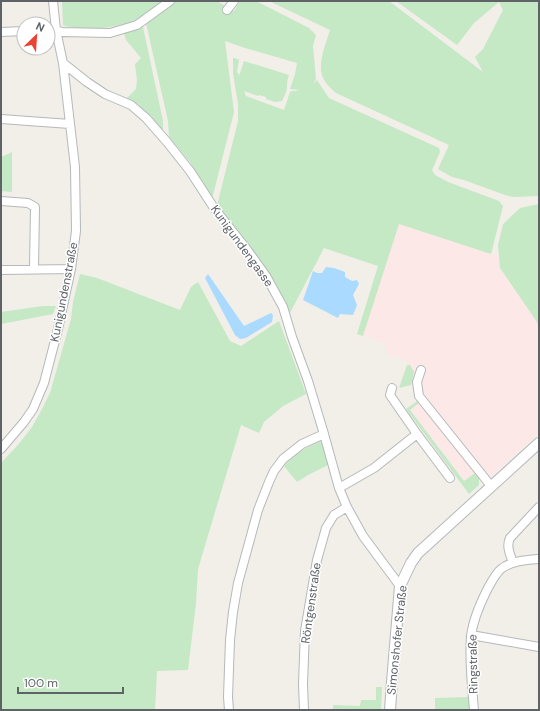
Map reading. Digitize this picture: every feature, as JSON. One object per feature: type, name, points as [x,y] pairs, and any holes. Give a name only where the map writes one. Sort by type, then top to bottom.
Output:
[{"type":"street","name":"Kunigundenstraße","points":[[52,16],[53,1]]},
{"type":"street","points":[[56,31],[110,33],[137,25],[170,1]]},
{"type":"street","points":[[227,10],[234,1]]},
{"type":"street","points":[[1,32],[16,31]]},
{"type":"street","name":"Kunigundenstraße","points":[[1,449],[33,409],[44,383],[71,269],[76,231],[75,167],[63,63],[56,42]]},
{"type":"street","name":"Kunigundengasse","points":[[63,63],[86,82],[105,94],[131,105],[146,118],[190,171],[214,208],[266,276],[283,307],[308,381],[339,488],[347,507],[364,536],[400,586]]},
{"type":"street","points":[[1,119],[70,124]]},
{"type":"street","points":[[1,201],[28,203],[35,207],[34,269]]},
{"type":"street","points":[[1,270],[71,269]]},
{"type":"street","points":[[421,370],[417,382],[419,396],[491,486]]},
{"type":"street","points":[[392,388],[390,395],[450,478]]},
{"type":"street","points":[[229,710],[230,640],[233,612],[238,583],[258,510],[274,471],[283,459],[302,444],[324,434]]},
{"type":"street","points":[[339,488],[374,468],[418,434]]},
{"type":"street","name":"Simonshofer Straße","points":[[390,710],[400,586],[411,562],[418,553],[539,443]]},
{"type":"street","name":"Röntgenstraße","points":[[304,710],[302,684],[305,631],[316,560],[326,528],[334,516],[347,507]]},
{"type":"street","points":[[513,563],[508,543],[510,538],[539,507]]},
{"type":"street","name":"Ringstraße","points":[[474,710],[470,650],[473,625],[481,602],[494,579],[502,569],[513,563],[539,558]]},
{"type":"street","points":[[471,635],[539,647]]},
{"type":"shaded area","points":[[398,224],[499,256],[500,268],[537,322],[539,329],[539,433],[489,478],[481,469],[465,481],[410,409],[419,400],[411,385],[414,372],[410,366],[407,365],[406,360],[388,355],[384,343],[363,336]]},
{"type":"green space","points":[[62,1],[165,1],[137,20],[118,26],[88,29],[63,25]]},
{"type":"green space","points":[[176,1],[217,1],[234,11],[240,1],[256,1],[309,28],[316,35],[313,46],[316,79],[313,84],[317,80],[329,98],[439,148],[440,152],[432,170],[435,175],[448,182],[499,201],[503,206],[491,254],[399,224],[363,336],[357,334],[378,266],[324,248],[290,313],[267,269],[217,206],[238,121],[238,104],[233,73],[233,58],[239,60],[237,72],[239,74],[238,76],[239,76],[244,61],[289,75],[287,90],[282,101],[275,102],[266,99],[266,97],[244,91],[246,96],[284,110],[290,92],[299,90],[290,89],[297,63],[225,41],[234,112],[212,199],[190,162],[169,137],[168,121],[146,23]]},
{"type":"green space","points":[[269,1],[389,1],[483,72],[475,57],[483,49],[503,10],[499,2],[474,23],[457,45],[396,1],[535,1],[539,3],[539,196],[513,197],[505,195],[452,177],[438,169],[449,145],[336,93],[329,87],[323,78],[321,70],[323,52],[330,30]]},
{"type":"green space","points":[[143,27],[163,121],[163,131],[138,104],[126,99],[136,89],[137,80],[135,64],[141,58],[126,40],[124,33]]},
{"type":"green space","points":[[12,152],[12,192],[1,191],[1,157]]},
{"type":"green space","points":[[539,204],[539,329],[537,322],[500,268],[498,245],[503,224],[520,208]]},
{"type":"green space","points":[[80,274],[97,278],[180,310],[191,287],[198,282],[230,341],[241,346],[279,321],[306,394],[283,406],[264,422],[259,433],[241,425],[198,569],[196,603],[188,670],[157,671],[155,710],[1,710],[1,463],[32,427],[50,393],[71,319],[73,302]]},
{"type":"green space","points":[[43,306],[56,306],[53,314],[1,324],[1,312]]},
{"type":"green space","points":[[407,365],[410,365],[414,372],[411,385],[399,388]]},
{"type":"green space","points":[[419,400],[421,401],[410,410],[464,481],[475,473],[479,478],[479,485],[469,494],[406,409]]},
{"type":"green space","points":[[320,441],[323,444],[328,465],[297,482],[284,466],[300,452]]},
{"type":"green space","points":[[376,687],[382,687],[381,710],[333,710],[333,705],[360,706],[361,700],[376,700]]},
{"type":"green space","points":[[469,697],[470,710],[435,710],[435,698]]},
{"type":"water","points":[[326,267],[345,272],[345,277],[352,281],[357,280],[359,284],[353,295],[357,305],[353,315],[340,314],[338,318],[303,300],[313,271],[322,273]]},
{"type":"water","points":[[208,274],[244,326],[271,313],[273,315],[272,322],[246,338],[240,339],[235,335],[205,278]]}]
